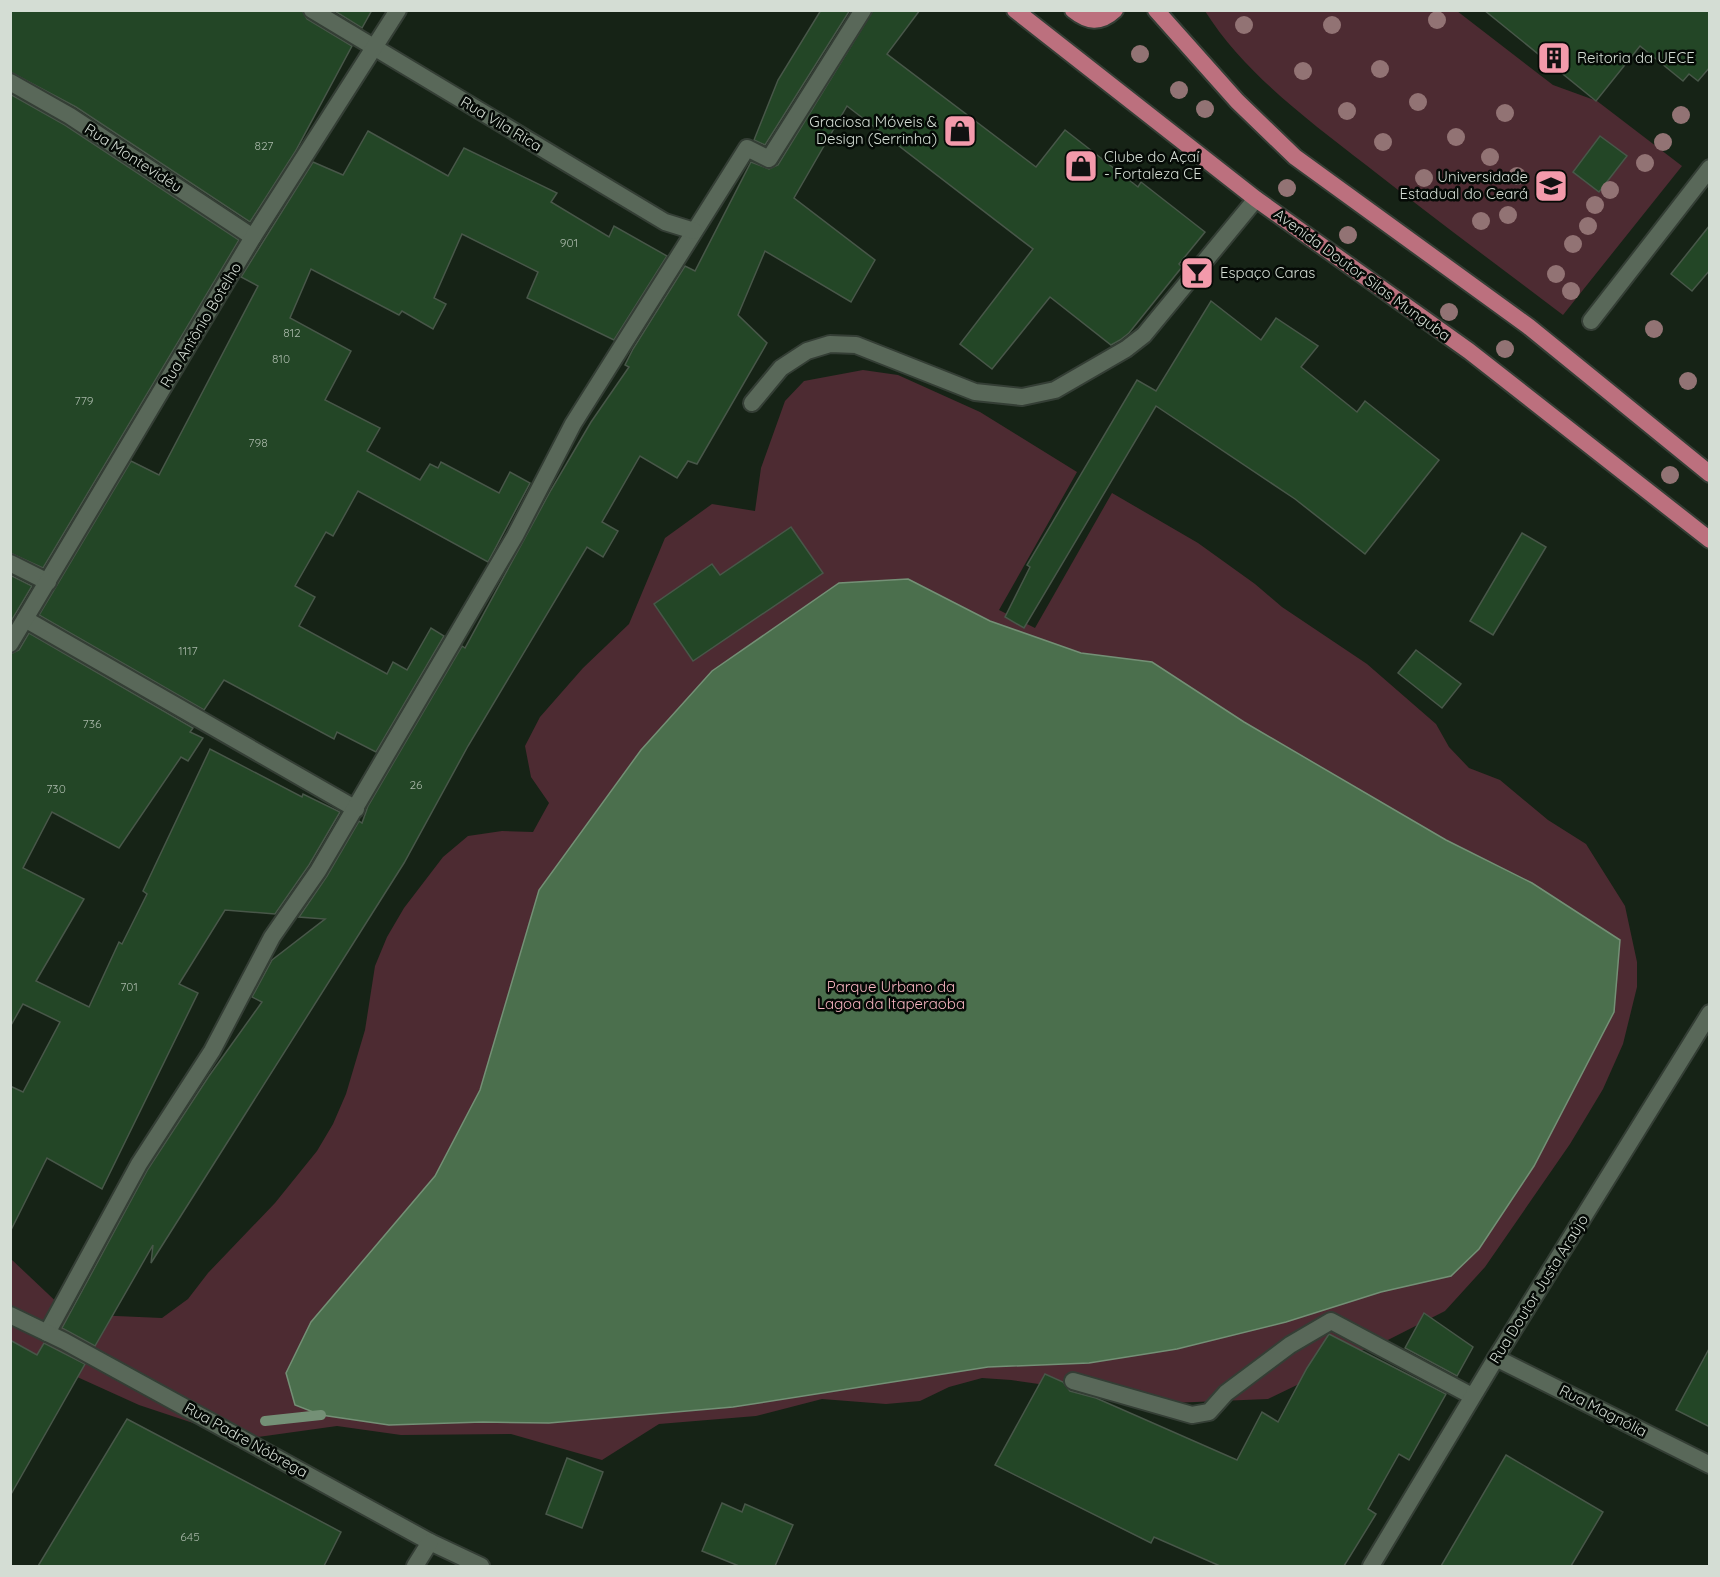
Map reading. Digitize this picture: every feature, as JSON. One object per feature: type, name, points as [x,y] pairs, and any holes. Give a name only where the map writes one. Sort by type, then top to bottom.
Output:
[{"type":"main road","name":"Avenida Doutor Silas Munguba","points":[[1015,10],[1256,199],[1469,351],[1710,540]]},
{"type":"main road","points":[[1073,10],[1086,20],[1098,21],[1115,10]]},
{"type":"main road","points":[[1156,10],[1237,101],[1295,157],[1528,326],[1710,474]]},
{"type":"street","name":"Rua Vila Rica","points":[[312,10],[665,222],[694,231]]},
{"type":"street","name":"Rua Antônio Botelho","points":[[10,644],[253,237],[376,49],[398,10]]},
{"type":"street","points":[[47,1332],[140,1164],[212,1051],[272,937],[318,871],[356,809],[515,536],[573,424],[747,148],[769,159],[863,10]]},
{"type":"street","name":"Rua Montevidéu","points":[[10,82],[70,116],[253,237]]},
{"type":"street","points":[[1592,321],[1710,168]]},
{"type":"street","points":[[752,403],[780,368],[807,351],[830,344],[856,345],[975,392],[1022,397],[1055,390],[1126,349],[1144,334],[1256,199]]},
{"type":"street","points":[[10,563],[48,582]]},
{"type":"street","points":[[26,620],[356,809]]},
{"type":"street","name":"Rua Doutor Justa Araújo","points":[[1371,1566],[1496,1358],[1710,1013]]},
{"type":"street","name":"Rua Padre Nóbrega","points":[[10,1316],[47,1332],[430,1542],[481,1566]]},
{"type":"street","points":[[1073,1381],[1192,1415],[1209,1412],[1226,1393],[1290,1345],[1330,1321],[1473,1396]]},
{"type":"street","name":"Rua Magnólia","points":[[1496,1358],[1710,1465]]},
{"type":"street","points":[[415,1566],[430,1542]]},
{"type":"green space","name":"Universidade Estadual do Ceará","points":[[1205,11],[1457,11],[1553,85],[1597,101],[1682,166],[1563,315],[1300,113],[1238,55]]},
{"type":"green space","name":"Parque Urbano da Lagoa da Itaperaoba","points":[[863,370],[898,375],[980,412],[1077,472],[999,610],[1035,628],[1112,493],[1198,543],[1255,584],[1282,607],[1367,664],[1436,724],[1449,747],[1469,768],[1500,780],[1548,820],[1586,844],[1625,906],[1637,962],[1637,987],[1623,1044],[1603,1089],[1570,1144],[1485,1267],[1445,1311],[1382,1343],[1344,1357],[1268,1399],[1171,1403],[1011,1380],[982,1378],[949,1387],[920,1401],[886,1404],[822,1399],[756,1416],[659,1424],[602,1460],[511,1434],[401,1435],[337,1426],[258,1437],[261,1450],[202,1426],[139,1405],[11,1347],[10,1258],[65,1310],[93,1315],[162,1318],[188,1299],[208,1273],[275,1203],[317,1151],[333,1124],[346,1094],[365,1030],[375,966],[387,937],[404,908],[443,857],[468,836],[502,831],[533,832],[549,803],[531,777],[525,746],[540,717],[583,668],[629,624],[665,538],[712,504],[755,511],[761,468],[785,401],[804,381]]},
{"type":"shaded area","name":"Parque Urbano da Lagoa da Itaperaoba","points":[[908,579],[990,621],[1081,653],[1152,662],[1244,722],[1446,840],[1532,883],[1620,940],[1614,1012],[1534,1166],[1479,1249],[1451,1276],[1381,1292],[1286,1322],[1177,1349],[1089,1363],[988,1367],[733,1407],[549,1423],[483,1422],[389,1425],[321,1415],[295,1405],[286,1373],[311,1322],[435,1176],[480,1090],[539,890],[641,750],[712,671],[839,583]]},
{"type":"building","points":[[10,10],[302,10],[307,19],[352,46],[295,152],[250,222],[76,107],[10,72]]},
{"type":"building","points":[[333,10],[372,10],[362,28]]},
{"type":"building","points":[[821,10],[850,10],[765,145],[754,140],[778,80]]},
{"type":"building","points":[[873,10],[920,10],[887,54],[1036,167],[1065,130],[1138,187],[1141,182],[1205,232],[1179,264],[1182,267],[1129,333],[1120,340],[1111,345],[1050,297],[992,369],[960,344],[1033,249],[847,106],[794,198],[875,260],[851,302],[765,251],[738,315],[767,343],[697,464],[688,461],[677,478],[640,456],[602,522],[618,531],[603,557],[587,547],[468,746],[404,863],[151,1263],[153,1245],[95,1346],[62,1328],[148,1169],[209,1076],[262,1002],[252,997],[272,960],[325,919],[299,917],[327,876],[359,821],[362,823],[368,806],[462,646],[465,648],[551,490],[591,422],[629,367],[625,365],[633,349],[685,266],[695,271],[751,162],[769,169],[778,165]]},
{"type":"building","points":[[1484,10],[1710,10],[1710,67],[1698,81],[1689,74],[1683,81],[1640,46],[1596,101]]},
{"type":"building","points":[[10,94],[65,125],[239,240],[43,568],[10,553]]},
{"type":"building","points":[[368,131],[448,176],[464,148],[557,193],[551,202],[609,237],[614,226],[667,256],[614,340],[527,298],[538,272],[462,234],[434,298],[446,304],[433,329],[402,311],[399,315],[311,269],[290,318],[351,351],[325,400],[380,428],[367,451],[420,480],[430,464],[438,468],[441,462],[499,493],[510,472],[530,483],[488,562],[358,491],[333,536],[326,532],[295,586],[315,597],[299,626],[387,674],[393,662],[407,670],[431,628],[444,636],[376,752],[337,732],[334,739],[224,680],[204,710],[39,615],[131,461],[159,475],[258,286],[241,277],[313,162],[343,175]]},
{"type":"building","points":[[1600,136],[1627,156],[1599,192],[1573,172]]},
{"type":"building","points":[[1710,225],[1710,270],[1692,291],[1671,274]]},
{"type":"building","points":[[1211,301],[1261,340],[1276,318],[1318,346],[1301,367],[1357,412],[1365,401],[1439,460],[1365,554],[1295,499],[1156,406],[1024,628],[1005,617],[1030,567],[1027,565],[1137,380],[1156,391]]},
{"type":"building","points":[[791,527],[823,573],[693,661],[654,604],[712,564],[720,575]]},
{"type":"building","points":[[1522,533],[1546,547],[1493,635],[1470,621]]},
{"type":"building","points":[[10,575],[32,586],[10,623]]},
{"type":"building","points":[[29,633],[193,728],[190,732],[203,738],[188,761],[181,757],[119,848],[52,812],[23,868],[84,899],[36,981],[89,1007],[119,942],[122,944],[147,894],[143,891],[210,749],[302,797],[303,794],[340,812],[309,865],[275,914],[225,910],[179,984],[198,993],[102,1189],[47,1158],[10,1232],[10,1086],[23,1092],[60,1022],[23,1004],[10,1027],[10,654],[19,650]]},
{"type":"building","points":[[1416,650],[1461,684],[1442,708],[1398,673]]},
{"type":"building","points":[[1424,1313],[1473,1347],[1457,1376],[1405,1348]]},
{"type":"building","points":[[1329,1334],[1446,1394],[1409,1460],[1399,1454],[1368,1509],[1376,1514],[1344,1566],[1220,1566],[1154,1537],[1151,1543],[995,1465],[1045,1374],[1063,1382],[1070,1391],[1096,1398],[1237,1460],[1262,1412],[1278,1422],[1307,1368]]},
{"type":"building","points":[[10,1340],[37,1355],[44,1343],[85,1364],[10,1496]]},
{"type":"building","points":[[1710,1347],[1710,1427],[1676,1410]]},
{"type":"building","points":[[127,1419],[341,1532],[324,1566],[38,1566]]},
{"type":"building","points":[[1506,1455],[1603,1512],[1571,1566],[1441,1566]]},
{"type":"building","points":[[567,1458],[603,1472],[582,1528],[546,1514]]},
{"type":"building","points":[[722,1503],[742,1512],[745,1504],[793,1525],[775,1566],[739,1566],[702,1551]]},
{"type":"waterway","points":[[265,1421],[321,1415]]},
{"type":"place","name":"Reitoria da UECE","points":[[1554,58]]},
{"type":"place","name":"Graciosa Móveis & Design (Serrinha)","points":[[960,131]]},
{"type":"place","name":"Clube do Açaí - Fortaleza CE","points":[[1081,166]]},
{"type":"place","name":"Universidade Estadual do Ceará","points":[[1551,186]]},
{"type":"place","name":"Espaço Caras","points":[[1197,273]]}]
